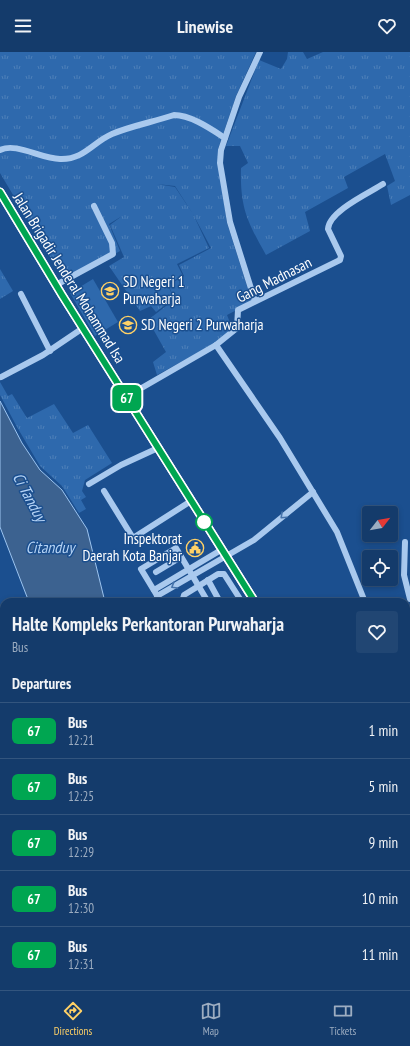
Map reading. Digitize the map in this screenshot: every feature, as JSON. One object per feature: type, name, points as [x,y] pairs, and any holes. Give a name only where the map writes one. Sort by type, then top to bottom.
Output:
[{"type":"highway","name":"Jalan Brigadir Jenderal Mohammad Isa","points":[[0,192],[56,285],[252,598]]},
{"type":"street","points":[[255,301],[230,222],[220,163],[220,150],[239,97],[260,52]]},
{"type":"street","points":[[0,150],[10,147],[47,158],[70,158],[88,151],[112,134],[174,115],[179,115],[190,119],[225,138]]},
{"type":"street","name":"Gang Madnasan","points":[[126,397],[216,345],[237,328],[238,310],[340,260],[342,256],[330,233],[328,224],[335,216],[350,204],[383,184]]},
{"type":"street","points":[[56,285],[113,254],[112,243],[94,206]]},
{"type":"street","points":[[20,294],[50,351]]},
{"type":"street","points":[[1,377],[50,351],[83,328]]},
{"type":"street","points":[[216,345],[280,438],[313,492],[339,538],[364,598]]},
{"type":"street","points":[[89,484],[158,448]]},
{"type":"street","points":[[104,491],[133,538],[191,502]]},
{"type":"street","points":[[156,593],[188,569],[254,540],[313,492]]},
{"type":"street","points":[[405,542],[404,575],[410,598]]},
{"type":"street","points":[[159,598],[141,569],[176,548],[206,598]]},
{"type":"street","points":[[156,593],[192,575],[223,553]]},
{"type":"street","points":[[156,572],[181,557]]},
{"type":"street","points":[[183,598],[184,594],[218,574],[224,574],[239,598]]},
{"type":"street","points":[[208,580],[218,598]]},
{"type":"green space","points":[[0,52],[256,52],[236,96],[218,149],[218,163],[227,223],[252,302],[227,315],[234,333],[157,375],[153,362],[166,352],[148,320],[175,299],[168,285],[184,276],[179,265],[211,248],[193,214],[209,248],[177,264],[183,276],[167,284],[174,298],[156,312],[151,306],[140,311],[109,266],[124,257],[110,225],[122,216],[109,224],[120,251],[65,282],[0,173]],"holes":[[[157,184],[175,186],[193,214],[175,187]]]},
{"type":"green space","points":[[288,52],[303,52],[307,59],[323,52],[410,52],[410,195],[391,205],[387,186],[395,181],[385,154],[344,177],[348,188],[305,212],[310,231],[266,255],[249,223],[243,204],[241,168],[248,163],[240,146],[226,146],[259,60],[281,69],[287,59]]},
{"type":"green space","points":[[0,269],[13,291],[0,299]]},
{"type":"green space","points":[[93,279],[118,322],[95,336],[70,293]]},
{"type":"green space","points":[[0,382],[8,396],[12,394],[27,418],[54,404],[73,433],[88,425],[112,463],[85,480],[82,491],[86,497],[81,500],[86,509],[79,513],[62,486],[40,466],[0,395]]},
{"type":"water","name":"Citanduy","points":[[0,401],[22,443],[40,470],[62,490],[87,529],[104,598],[27,598],[0,527]]},
{"type":"bus line","name":"67","points":[[0,192],[62,295],[252,598]]},
{"type":"place","name":"SD Negeri 1 Purwaharja","points":[[110,291]]},
{"type":"place","name":"SD Negeri 2 Purwaharja","points":[[128,325]]},
{"type":"place","name":"Inspektorat Daerah Kota Banjar","points":[[195,548]]},
{"type":"water label","name":"Ci Tanduy","points":[[30,497]]}]
